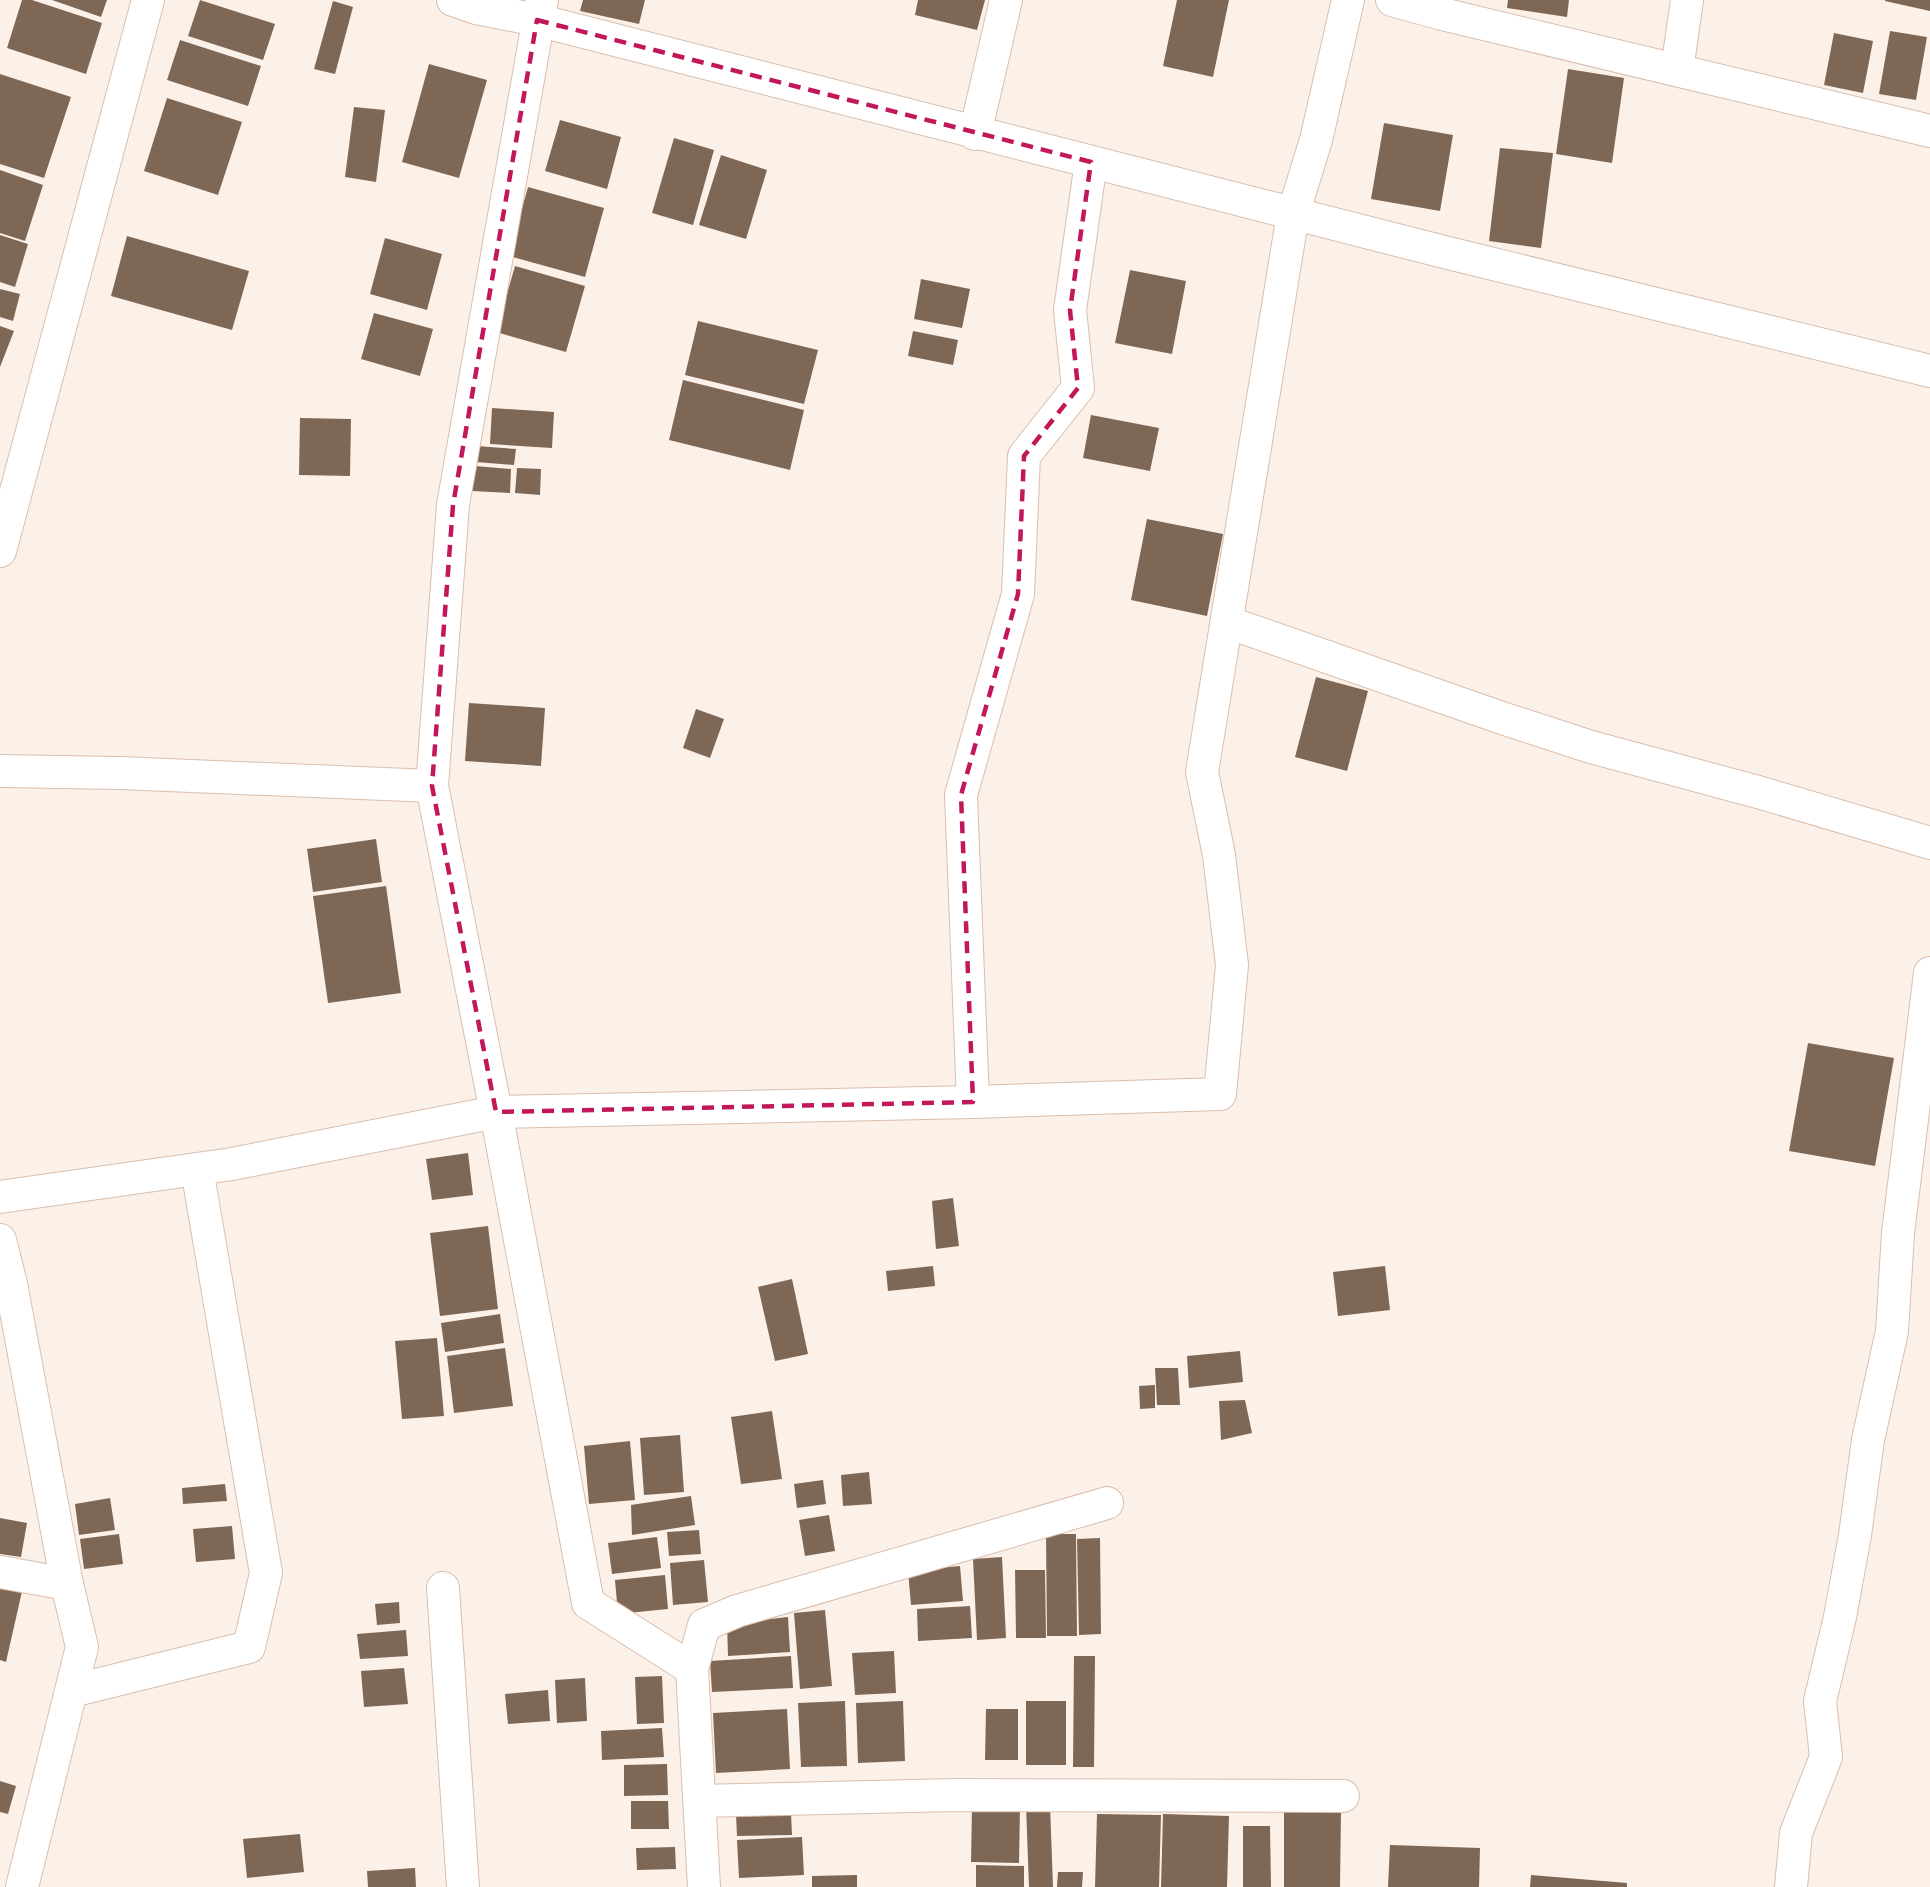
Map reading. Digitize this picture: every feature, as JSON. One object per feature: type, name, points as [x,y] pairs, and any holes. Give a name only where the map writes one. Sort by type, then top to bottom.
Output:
[{"type":"street","points":[[0,550],[148,0]]},
{"type":"street","points":[[453,0],[476,8],[539,10],[975,134],[1930,371]]},
{"type":"street","points":[[975,134],[1006,0]]},
{"type":"street","points":[[0,1197],[232,1164],[496,1112],[973,1102],[1220,1094],[1232,964],[1219,855],[1202,772],[1293,214],[1316,141],[1348,0]]},
{"type":"street","points":[[1392,0],[1930,131]]},
{"type":"street","points":[[1677,70],[1687,0]]},
{"type":"street","points":[[539,10],[453,505],[432,786],[588,1603],[692,1670]]},
{"type":"street","points":[[973,1102],[961,795],[1018,594],[1024,456],[1078,388],[1070,310],[1090,162]]},
{"type":"street","points":[[1227,622],[1491,715],[1591,747],[1758,792],[1930,843]]},
{"type":"street","points":[[0,771],[120,773],[432,786]]},
{"type":"street","points":[[1791,1887],[1796,1833],[1826,1757],[1820,1701],[1840,1617],[1855,1535],[1868,1440],[1892,1331],[1898,1233],[1930,973]]},
{"type":"street","points":[[72,1690],[249,1647],[266,1573],[197,1169]]},
{"type":"street","points":[[0,1240],[5,1283],[82,1647],[22,1887]]},
{"type":"street","points":[[704,1887],[692,1670],[704,1625],[737,1611],[1107,1503]]},
{"type":"street","points":[[0,1572],[67,1584]]},
{"type":"street","points":[[443,1588],[464,1887]]},
{"type":"street","points":[[699,1801],[956,1795],[1343,1796]]},
{"type":"highlighted area","points":[[537,20],[1091,162],[1070,310],[1078,388],[1024,456],[1018,594],[961,795],[973,1102],[496,1112],[432,786],[453,505]]},
{"type":"building","points":[[22,0],[32,0],[102,23],[86,74],[7,48]]},
{"type":"building","points":[[52,0],[107,0],[101,17]]},
{"type":"building","points":[[200,0],[275,24],[263,60],[188,36]]},
{"type":"building","points":[[583,0],[645,0],[639,24],[580,11]]},
{"type":"building","points":[[918,0],[985,0],[977,30],[915,15]]},
{"type":"building","points":[[1177,0],[1229,0],[1213,77],[1163,66]]},
{"type":"building","points":[[1508,0],[1569,0],[1567,17],[1507,8]]},
{"type":"building","points":[[1930,0],[1930,11],[1885,1]]},
{"type":"building","points":[[333,1],[353,7],[335,74],[314,69]]},
{"type":"building","points":[[1890,31],[1927,37],[1916,100],[1879,94]]},
{"type":"building","points":[[1834,33],[1873,41],[1863,93],[1824,85]]},
{"type":"building","points":[[180,40],[261,66],[248,106],[167,80]]},
{"type":"building","points":[[429,64],[487,80],[459,178],[402,162]]},
{"type":"building","points":[[1568,69],[1624,78],[1612,163],[1556,154]]},
{"type":"building","points":[[0,74],[71,97],[44,178],[0,164]]},
{"type":"building","points":[[167,98],[242,122],[218,195],[144,171]]},
{"type":"building","points":[[354,107],[385,110],[376,182],[345,177]]},
{"type":"building","points":[[560,120],[621,137],[607,189],[545,171]]},
{"type":"building","points":[[1384,123],[1453,135],[1440,211],[1371,199]]},
{"type":"building","points":[[674,138],[714,150],[693,225],[652,213]]},
{"type":"building","points":[[1500,148],[1553,153],[1541,248],[1489,241]]},
{"type":"building","points":[[721,155],[767,170],[746,239],[699,225]]},
{"type":"building","points":[[0,170],[43,185],[25,241],[0,233]]},
{"type":"building","points":[[528,187],[604,208],[585,277],[509,256]]},
{"type":"building","points":[[0,235],[28,244],[15,287],[0,282]]},
{"type":"building","points":[[127,236],[249,271],[232,330],[111,296]]},
{"type":"building","points":[[385,238],[442,254],[427,310],[370,294]]},
{"type":"building","points":[[515,266],[585,286],[566,352],[496,332]]},
{"type":"building","points":[[1130,270],[1186,281],[1172,354],[1115,343]]},
{"type":"building","points":[[921,279],[970,289],[962,328],[914,319]]},
{"type":"building","points":[[0,289],[20,294],[13,321],[0,317]]},
{"type":"building","points":[[374,313],[433,329],[420,376],[361,359]]},
{"type":"building","points":[[698,321],[818,350],[804,404],[685,375]]},
{"type":"building","points":[[0,326],[14,331],[0,367]]},
{"type":"building","points":[[913,331],[958,340],[953,365],[908,356]]},
{"type":"building","points":[[683,380],[804,410],[790,470],[669,440]]},
{"type":"building","points":[[492,408],[554,412],[552,448],[490,444]]},
{"type":"building","points":[[1091,415],[1159,428],[1150,471],[1083,458]]},
{"type":"building","points":[[300,418],[351,419],[350,476],[299,475]]},
{"type":"building","points":[[477,446],[516,449],[514,465],[476,462]]},
{"type":"building","points":[[475,466],[511,469],[510,493],[472,491]]},
{"type":"building","points":[[517,468],[541,469],[540,495],[515,493]]},
{"type":"building","points":[[1147,519],[1223,534],[1207,616],[1131,600]]},
{"type":"building","points":[[1316,677],[1368,691],[1347,771],[1295,757]]},
{"type":"building","points":[[469,703],[545,708],[541,766],[465,761]]},
{"type":"building","points":[[696,709],[724,719],[710,758],[683,748]]},
{"type":"building","points":[[376,839],[382,882],[313,892],[307,849]]},
{"type":"building","points":[[386,886],[401,993],[328,1003],[313,896]]},
{"type":"building","points":[[1808,1043],[1894,1058],[1875,1166],[1789,1151]]},
{"type":"building","points":[[468,1153],[473,1195],[432,1200],[426,1159]]},
{"type":"building","points":[[953,1198],[959,1246],[936,1249],[932,1201]]},
{"type":"building","points":[[488,1226],[498,1309],[440,1316],[430,1233]]},
{"type":"building","points":[[933,1266],[935,1286],[888,1291],[886,1271]]},
{"type":"building","points":[[1385,1266],[1390,1310],[1338,1316],[1333,1272]]},
{"type":"building","points":[[792,1279],[808,1354],[775,1361],[758,1287]]},
{"type":"building","points":[[500,1314],[504,1343],[445,1352],[441,1323]]},
{"type":"building","points":[[437,1338],[444,1416],[402,1419],[395,1341]]},
{"type":"building","points":[[505,1348],[513,1406],[454,1413],[447,1356]]},
{"type":"building","points":[[1240,1351],[1243,1382],[1189,1388],[1187,1356]]},
{"type":"building","points":[[1155,1368],[1178,1368],[1180,1405],[1157,1405]]},
{"type":"building","points":[[1155,1385],[1155,1408],[1140,1409],[1139,1386]]},
{"type":"building","points":[[1245,1400],[1252,1433],[1221,1440],[1219,1401]]},
{"type":"building","points":[[772,1411],[782,1479],[741,1484],[731,1417]]},
{"type":"building","points":[[680,1435],[684,1492],[644,1495],[640,1438]]},
{"type":"building","points":[[630,1441],[635,1500],[589,1504],[584,1446]]},
{"type":"building","points":[[869,1472],[872,1504],[843,1506],[841,1475]]},
{"type":"building","points":[[823,1480],[826,1504],[797,1508],[794,1484]]},
{"type":"building","points":[[225,1484],[227,1501],[183,1504],[182,1488]]},
{"type":"building","points":[[691,1496],[695,1525],[632,1535],[631,1505]]},
{"type":"building","points":[[110,1498],[115,1530],[79,1535],[75,1504]]},
{"type":"building","points":[[829,1515],[835,1551],[805,1556],[799,1520]]},
{"type":"building","points":[[0,1518],[27,1523],[21,1557],[0,1554]]},
{"type":"building","points":[[232,1526],[235,1559],[196,1562],[193,1529]]},
{"type":"building","points":[[699,1530],[701,1554],[669,1556],[667,1532]]},
{"type":"building","points":[[119,1534],[123,1564],[84,1569],[80,1539]]},
{"type":"building","points":[[1046,1534],[1076,1534],[1077,1636],[1047,1636]]},
{"type":"building","points":[[657,1537],[661,1568],[612,1574],[608,1543]]},
{"type":"building","points":[[1100,1538],[1101,1634],[1079,1635],[1077,1539]]},
{"type":"building","points":[[1002,1557],[1006,1638],[977,1640],[973,1559]]},
{"type":"building","points":[[704,1560],[708,1602],[673,1605],[670,1563]]},
{"type":"building","points":[[960,1566],[963,1601],[911,1605],[908,1571]]},
{"type":"building","points":[[1015,1570],[1045,1570],[1046,1638],[1016,1638]]},
{"type":"building","points":[[665,1575],[668,1609],[618,1614],[615,1580]]},
{"type":"building","points":[[0,1582],[23,1587],[6,1662],[0,1660]]},
{"type":"building","points":[[399,1602],[400,1623],[377,1625],[375,1604]]},
{"type":"building","points":[[970,1606],[972,1638],[918,1641],[917,1609]]},
{"type":"building","points":[[825,1610],[832,1686],[800,1689],[794,1613]]},
{"type":"building","points":[[788,1617],[790,1652],[728,1656],[727,1624]]},
{"type":"building","points":[[406,1630],[408,1656],[360,1659],[357,1634]]},
{"type":"building","points":[[894,1651],[896,1693],[855,1695],[852,1653]]},
{"type":"building","points":[[791,1656],[793,1688],[712,1692],[710,1661]]},
{"type":"building","points":[[1074,1656],[1095,1656],[1094,1767],[1073,1767]]},
{"type":"building","points":[[404,1668],[408,1704],[364,1707],[361,1671]]},
{"type":"building","points":[[662,1676],[664,1723],[637,1724],[635,1677]]},
{"type":"building","points":[[585,1678],[587,1721],[557,1723],[555,1680]]},
{"type":"building","points":[[548,1690],[550,1721],[508,1724],[505,1694]]},
{"type":"building","points":[[845,1701],[847,1766],[801,1767],[798,1703]]},
{"type":"building","points":[[903,1701],[905,1761],[858,1763],[856,1703]]},
{"type":"building","points":[[1026,1701],[1066,1701],[1066,1765],[1026,1765]]},
{"type":"building","points":[[787,1709],[790,1769],[716,1773],[713,1713]]},
{"type":"building","points":[[986,1709],[1018,1709],[1018,1760],[985,1760]]},
{"type":"building","points":[[662,1728],[664,1757],[602,1760],[601,1731]]},
{"type":"building","points":[[667,1764],[668,1795],[624,1796],[624,1765]]},
{"type":"building","points":[[0,1781],[16,1786],[8,1814],[0,1812]]},
{"type":"building","points":[[631,1801],[668,1801],[669,1829],[631,1829]]},
{"type":"building","points":[[1050,1805],[1053,1887],[1029,1887],[1026,1806]]},
{"type":"building","points":[[972,1807],[1020,1807],[1019,1863],[971,1862]]},
{"type":"building","points":[[1341,1811],[1340,1887],[1284,1887],[1284,1812]]},
{"type":"building","points":[[791,1813],[792,1835],[737,1836],[736,1815]]},
{"type":"building","points":[[1097,1814],[1161,1815],[1159,1887],[1095,1887]]},
{"type":"building","points":[[1163,1814],[1229,1816],[1227,1887],[1161,1887]]},
{"type":"building","points":[[1243,1826],[1270,1826],[1271,1887],[1243,1887]]},
{"type":"building","points":[[300,1834],[304,1872],[247,1878],[243,1839]]},
{"type":"building","points":[[802,1837],[804,1875],[739,1878],[737,1840]]},
{"type":"building","points":[[1390,1845],[1480,1848],[1479,1887],[1388,1887]]},
{"type":"building","points":[[675,1847],[676,1869],[637,1870],[636,1848]]},
{"type":"building","points":[[976,1865],[1024,1866],[1024,1887],[976,1887]]},
{"type":"building","points":[[415,1868],[416,1887],[368,1887],[367,1871]]},
{"type":"building","points":[[1058,1872],[1083,1872],[1082,1887],[1057,1887]]},
{"type":"building","points":[[857,1875],[857,1887],[812,1887],[812,1876]]},
{"type":"building","points":[[1531,1875],[1627,1883],[1627,1887],[1530,1887]]}]
